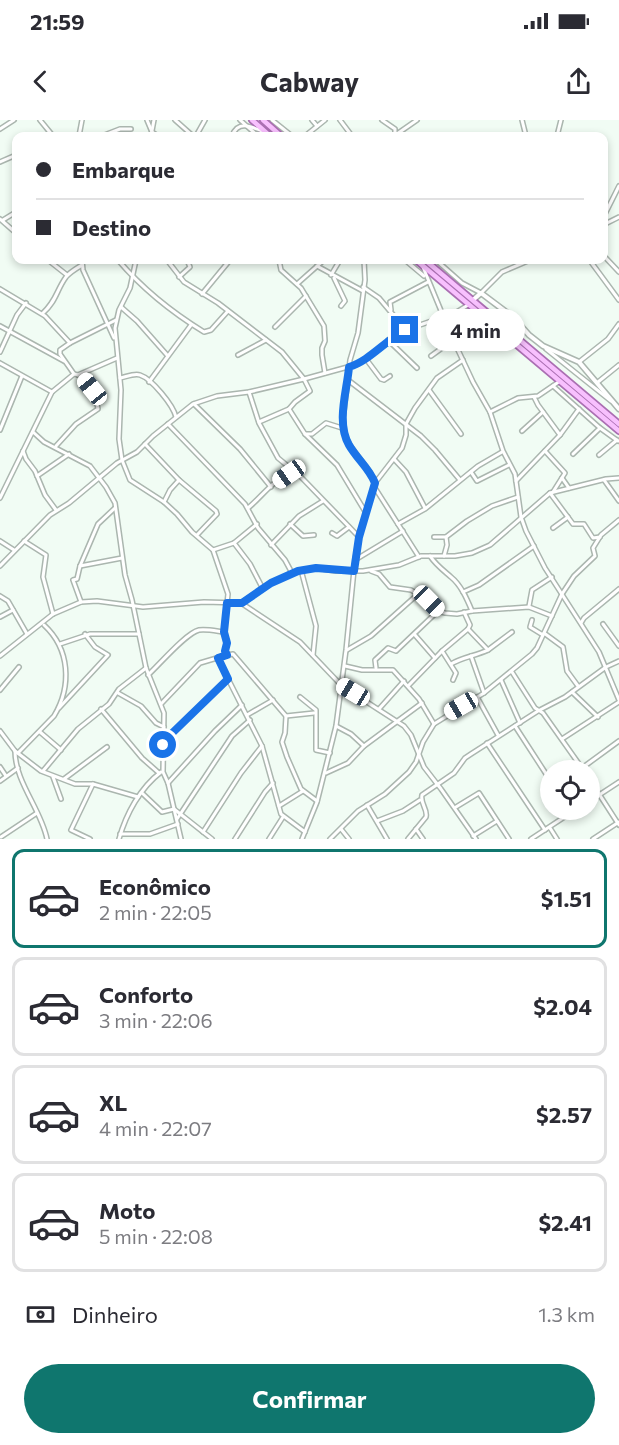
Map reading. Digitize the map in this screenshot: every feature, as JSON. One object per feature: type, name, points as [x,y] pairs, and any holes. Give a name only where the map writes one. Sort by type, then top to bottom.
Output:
[{"type":"main road","points":[[252,120],[265,132]]},
{"type":"main road","points":[[263,120],[276,132]]},
{"type":"main road","points":[[430,264],[619,431]]},
{"type":"main road","points":[[422,266],[537,353],[619,424]]},
{"type":"street","points":[[40,120],[50,132]]},
{"type":"street","points":[[75,120],[82,122]]},
{"type":"street","points":[[147,120],[152,132]]},
{"type":"street","points":[[152,132],[154,120]]},
{"type":"street","points":[[175,120],[189,132]]},
{"type":"street","points":[[240,120],[254,132]]},
{"type":"street","points":[[272,120],[287,132]]},
{"type":"street","points":[[312,120],[317,126]]},
{"type":"street","points":[[310,132],[325,120]]},
{"type":"street","points":[[382,120],[395,129],[395,132]]},
{"type":"street","points":[[400,132],[417,120]]},
{"type":"street","points":[[0,129],[12,121]]},
{"type":"street","points":[[234,132],[236,127],[245,124],[262,132]]},
{"type":"street","points":[[112,132],[131,129]]},
{"type":"street","points":[[608,208],[619,186]]},
{"type":"street","points":[[608,260],[619,272]]},
{"type":"street","points":[[53,264],[67,275]]},
{"type":"street","points":[[122,264],[191,326],[204,332],[208,332],[228,311]]},
{"type":"street","points":[[136,264],[130,288],[116,320],[114,338],[122,402],[119,439],[122,460],[130,480],[164,502],[213,550],[228,594],[234,603]]},
{"type":"street","points":[[170,264],[179,277],[282,352],[304,379],[310,391],[289,409],[259,422]]},
{"type":"street","points":[[179,277],[190,267],[189,264]]},
{"type":"street","points":[[202,294],[227,264]]},
{"type":"street","points":[[280,264],[281,270],[297,284],[306,296],[324,326],[325,341],[321,355],[325,373]]},
{"type":"street","points":[[297,284],[319,264]]},
{"type":"street","points":[[332,275],[338,264]]},
{"type":"street","points":[[364,264],[358,333],[349,367],[342,428],[349,444],[370,472],[374,485],[418,557]]},
{"type":"street","points":[[410,264],[426,277]]},
{"type":"street","points":[[441,264],[462,283],[481,293],[513,316],[529,335],[619,409]]},
{"type":"street","points":[[0,566],[56,510],[69,503],[99,476],[137,452],[180,413],[194,404],[218,396],[249,392],[349,367],[366,359],[388,340],[405,330],[455,314],[481,293],[498,275],[520,264]]},
{"type":"street","points":[[592,264],[619,300]]},
{"type":"street","points":[[42,314],[56,300],[67,275],[82,265],[114,338]]},
{"type":"street","points":[[317,266],[377,296],[405,330]]},
{"type":"street","points":[[422,266],[453,340],[490,412],[503,451],[517,475]]},
{"type":"street","points":[[332,275],[345,301],[340,306]]},
{"type":"street","points":[[384,304],[428,282]]},
{"type":"street","points":[[0,289],[42,314],[70,343]]},
{"type":"street","points":[[274,327],[306,296]]},
{"type":"street","points":[[390,302],[392,313]]},
{"type":"street","points":[[0,352],[17,315],[26,303]]},
{"type":"street","points":[[121,307],[137,321],[167,356]]},
{"type":"street","points":[[55,447],[76,424],[98,409],[92,389],[81,375],[76,374],[64,361],[59,352],[70,343],[116,320]]},
{"type":"street","points":[[579,362],[608,339],[619,324]]},
{"type":"street","points":[[0,326],[64,361]]},
{"type":"street","points":[[149,382],[191,326]]},
{"type":"street","points":[[238,355],[266,340]]},
{"type":"street","points":[[388,340],[417,368]]},
{"type":"street","points":[[431,356],[453,340]]},
{"type":"street","points":[[537,353],[544,347]]},
{"type":"street","points":[[544,347],[579,362],[598,382],[612,403]]},
{"type":"street","points":[[0,498],[52,392],[76,374],[117,358]]},
{"type":"street","points":[[366,359],[381,379],[384,380],[390,376]]},
{"type":"street","points":[[302,839],[326,773],[336,726],[345,666],[355,560],[374,485],[402,448],[406,435],[406,424],[415,408],[439,376],[463,360]]},
{"type":"street","points":[[0,363],[52,392]]},
{"type":"street","points":[[598,382],[619,365]]},
{"type":"street","points":[[342,368],[348,374]]},
{"type":"street","points":[[120,378],[136,375],[149,382],[161,394],[176,417]]},
{"type":"street","points":[[0,430],[22,376]]},
{"type":"street","points":[[348,380],[414,430],[435,450],[460,480]]},
{"type":"street","points":[[490,412],[518,399],[534,397],[561,381]]},
{"type":"street","points":[[553,386],[618,441],[599,455]]},
{"type":"street","points":[[429,390],[461,434]]},
{"type":"street","points":[[249,392],[259,422],[275,453],[359,537]]},
{"type":"street","points":[[534,397],[560,435]]},
{"type":"street","points":[[194,404],[240,449],[271,487]]},
{"type":"street","points":[[289,409],[305,434],[337,465],[366,514]]},
{"type":"street","points":[[562,739],[619,701],[606,667],[582,623],[566,603],[524,525],[516,481],[517,475],[545,451],[579,409]]},
{"type":"street","points":[[0,411],[5,414]]},
{"type":"street","points":[[174,412],[180,413]]},
{"type":"street","points":[[522,431],[543,412]]},
{"type":"street","points":[[305,434],[312,434],[326,423],[342,428]]},
{"type":"street","points":[[168,424],[248,508],[271,545],[285,560],[291,573]]},
{"type":"street","points":[[573,454],[600,428]]},
{"type":"street","points":[[406,435],[414,430]]},
{"type":"street","points":[[33,432],[44,442],[90,466],[99,476],[115,503],[122,558],[146,669],[164,713],[161,772],[138,797],[128,813],[119,837],[150,834],[177,821],[226,744],[250,720]]},
{"type":"street","points":[[311,439],[312,434]]},
{"type":"street","points":[[145,444],[179,480],[216,511],[217,514],[197,536]]},
{"type":"street","points":[[23,451],[45,495],[56,510]]},
{"type":"street","points":[[398,524],[425,508],[460,480],[503,451]]},
{"type":"street","points":[[35,629],[53,614],[81,602],[98,601],[134,606],[204,602],[242,603],[291,573],[301,570],[316,568],[363,571],[399,565],[418,557],[464,555],[485,548],[551,493],[562,478],[565,473],[545,451]]},
{"type":"street","points":[[37,476],[69,454]]},
{"type":"street","points":[[19,460],[26,459]]},
{"type":"street","points":[[394,459],[406,472],[425,508]]},
{"type":"street","points":[[471,472],[477,481],[510,465]]},
{"type":"street","points":[[289,468],[289,474]]},
{"type":"street","points":[[248,508],[271,487],[289,474],[295,473]]},
{"type":"street","points":[[562,478],[569,488]]},
{"type":"street","points":[[551,493],[619,478]]},
{"type":"street","points":[[164,502],[170,490],[179,480]]},
{"type":"street","points":[[604,480],[619,501]]},
{"type":"street","points":[[0,483],[6,486]]},
{"type":"street","points":[[551,493],[575,525],[584,524],[596,542]]},
{"type":"street","points":[[317,503],[319,497]]},
{"type":"street","points":[[434,537],[446,537],[492,506],[518,497]]},
{"type":"street","points":[[271,545],[290,524],[322,501]]},
{"type":"street","points":[[81,602],[72,583],[73,580],[77,579],[80,566],[98,524],[116,508]]},
{"type":"street","points":[[554,528],[568,517]]},
{"type":"street","points":[[330,839],[367,805],[409,772],[434,724],[484,693],[532,654],[562,594],[574,576],[595,556],[593,548],[596,542],[619,520]]},
{"type":"street","points":[[516,521],[524,525]]},
{"type":"street","points":[[213,550],[234,543],[257,524]]},
{"type":"street","points":[[290,524],[303,536],[314,535]]},
{"type":"street","points":[[332,533],[337,536],[349,526]]},
{"type":"street","points":[[355,560],[403,531]]},
{"type":"street","points":[[444,556],[446,537]]},
{"type":"street","points":[[593,538],[600,537]]},
{"type":"street","points":[[0,541],[14,550]]},
{"type":"street","points":[[24,541],[46,555],[43,571],[53,614]]},
{"type":"street","points":[[234,543],[250,564],[263,589]]},
{"type":"street","points":[[463,592],[479,585],[534,546]]},
{"type":"street","points":[[430,556],[441,570],[453,578],[472,610]]},
{"type":"street","points":[[80,566],[122,558]]},
{"type":"street","points":[[379,574],[380,568]]},
{"type":"street","points":[[301,570],[316,626],[313,655]]},
{"type":"street","points":[[369,570],[379,574],[390,587],[407,588],[418,594],[438,611],[457,614],[472,610],[529,607],[552,616]]},
{"type":"street","points":[[353,578],[363,571]]},
{"type":"street","points":[[529,607],[532,590],[552,577]]},
{"type":"street","points":[[582,623],[584,618],[619,589]]},
{"type":"street","points":[[227,655],[224,632],[228,594]]},
{"type":"street","points":[[346,650],[371,636],[418,594]]},
{"type":"street","points":[[0,596],[8,601],[27,634]]},
{"type":"street","points":[[242,603],[293,637],[342,686],[399,722],[411,735],[427,773],[455,808],[474,837],[497,820]]},
{"type":"street","points":[[559,604],[566,603]]},
{"type":"street","points":[[0,617],[13,610]]},
{"type":"street","points":[[376,668],[375,660],[380,653],[388,648],[396,651],[438,611]]},
{"type":"street","points":[[409,686],[442,651],[468,628],[470,625],[464,612]]},
{"type":"street","points":[[578,618],[584,618]]},
{"type":"street","points":[[44,625],[45,620]]},
{"type":"street","points":[[532,620],[530,627],[563,647],[567,671],[578,686]]},
{"type":"street","points":[[603,624],[619,646]]},
{"type":"street","points":[[0,656],[27,634],[44,625]]},
{"type":"street","points":[[44,625],[60,644],[66,668],[58,709]]},
{"type":"street","points":[[468,628],[488,650]]},
{"type":"street","points":[[148,675],[194,632],[201,630],[224,632]]},
{"type":"street","points":[[451,664],[466,656],[471,657],[488,650],[512,632]]},
{"type":"street","points":[[60,644],[85,634],[139,634]]},
{"type":"street","points":[[16,752],[40,732],[108,655],[95,647],[85,634]]},
{"type":"street","points":[[415,635],[435,658]]},
{"type":"street","points":[[442,651],[456,673],[453,680]]},
{"type":"street","points":[[161,704],[200,663],[233,654],[286,716],[282,742],[303,791],[317,801]]},
{"type":"street","points":[[471,657],[484,693]]},
{"type":"street","points":[[218,658],[262,746],[283,817],[305,831]]},
{"type":"street","points":[[377,821],[403,811],[420,801],[426,792],[459,768],[465,758],[538,711],[565,697],[606,667],[619,661]]},
{"type":"street","points":[[345,666],[362,670],[376,668],[393,670],[422,703],[434,724]]},
{"type":"street","points":[[0,690],[19,667]]},
{"type":"street","points":[[43,771],[70,736],[100,709],[109,704],[119,689],[146,669]]},
{"type":"street","points":[[512,672],[538,711],[543,713],[577,760]]},
{"type":"street","points":[[164,741],[228,679]]},
{"type":"street","points":[[501,680],[520,723]]},
{"type":"street","points":[[379,709],[404,681]]},
{"type":"street","points":[[572,692],[598,717]]},
{"type":"street","points":[[118,693],[141,706],[159,725],[164,727]]},
{"type":"street","points":[[62,696],[68,699]]},
{"type":"street","points":[[300,697],[316,710],[316,750],[330,753]]},
{"type":"street","points":[[477,697],[498,736]]},
{"type":"street","points":[[247,715],[273,700]]},
{"type":"street","points":[[326,773],[348,763],[364,746],[422,703]]},
{"type":"street","points":[[168,783],[242,705]]},
{"type":"street","points":[[100,709],[142,758],[161,772],[168,783],[181,839]]},
{"type":"street","points":[[286,716],[315,713]]},
{"type":"street","points":[[336,726],[351,734],[364,746]]},
{"type":"street","points":[[515,726],[540,765]]},
{"type":"street","points":[[0,731],[16,752],[53,777],[75,784],[93,784],[138,797]]},
{"type":"street","points":[[40,732],[61,750]]},
{"type":"street","points":[[595,760],[619,741]]},
{"type":"street","points":[[487,744],[545,830]]},
{"type":"street","points":[[203,832],[241,773],[262,746]]},
{"type":"street","points":[[64,779],[107,747]]},
{"type":"street","points":[[16,752],[18,768],[47,839]]},
{"type":"street","points":[[0,767],[6,776]]},
{"type":"street","points":[[0,781],[18,768]]},
{"type":"street","points":[[53,777],[61,799]]},
{"type":"street","points":[[600,794],[619,782]]},
{"type":"street","points":[[235,839],[273,783]]},
{"type":"street","points":[[90,839],[71,830],[93,784]]},
{"type":"street","points":[[279,806],[303,791]]},
{"type":"street","points":[[455,808],[478,793],[509,839]]},
{"type":"street","points":[[142,794],[162,812],[174,809],[212,839]]},
{"type":"street","points":[[593,839],[619,824],[600,796]]},
{"type":"street","points":[[408,839],[426,817],[427,813],[420,801]]},
{"type":"street","points":[[367,805],[387,839]]},
{"type":"street","points":[[1,837],[37,813]]},
{"type":"street","points":[[269,839],[283,817]]},
{"type":"street","points":[[531,839],[560,820]]},
{"type":"street","points":[[550,827],[557,839]]},
{"type":"street","points":[[341,829],[349,839]]},
{"type":"street","points":[[416,829],[423,839]]},
{"type":"route","points":[[163,745],[164,741],[222,682],[228,679],[218,658],[227,655],[224,632],[227,603],[242,603],[271,583],[298,571],[316,568],[354,571],[359,537],[375,483],[370,472],[349,444],[342,428],[349,367],[366,359],[388,340],[405,330]]}]
